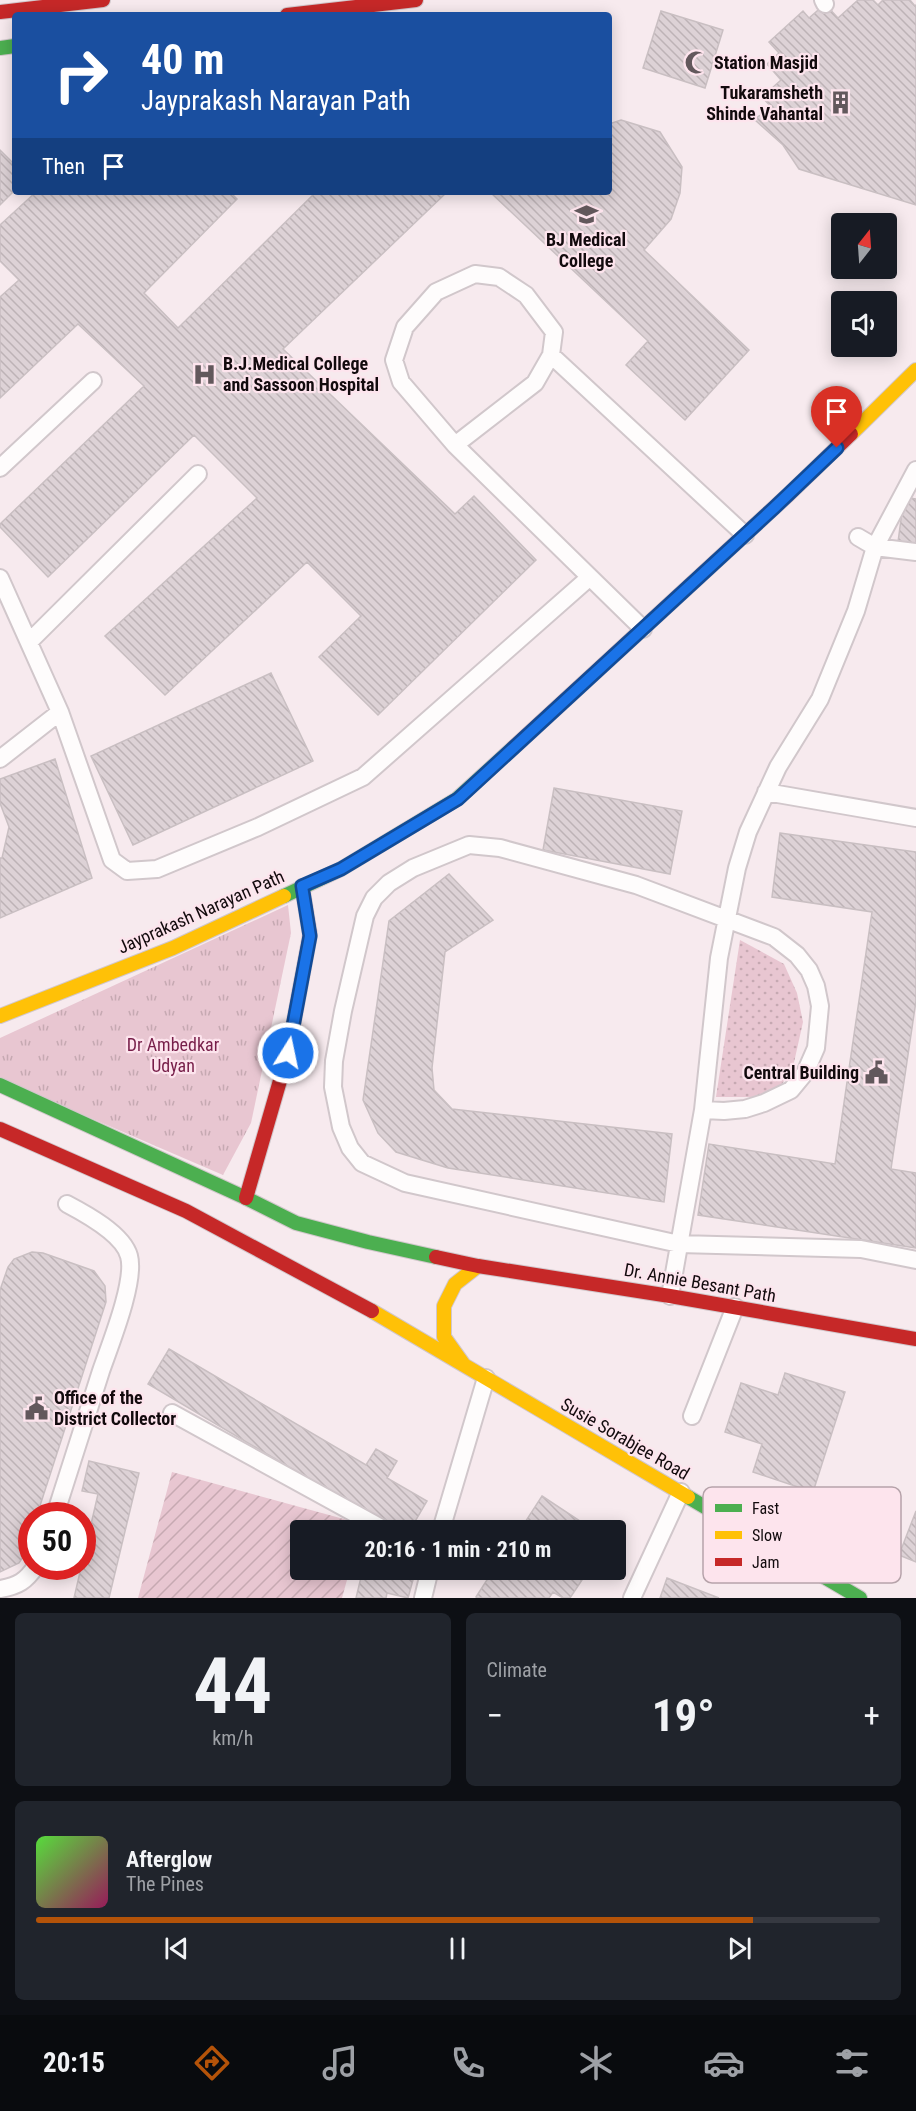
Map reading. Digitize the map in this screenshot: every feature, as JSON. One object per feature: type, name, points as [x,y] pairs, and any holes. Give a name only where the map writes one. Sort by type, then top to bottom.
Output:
[{"type":"main road","points":[[0,12],[103,0]]},
{"type":"main road","points":[[313,12],[416,0]]},
{"type":"main road","name":"Jayprakash Narayan Path","points":[[0,1016],[173,948],[341,869],[458,799],[745,535],[916,370]]},
{"type":"main road","points":[[246,1198],[288,1053],[310,936],[302,886]]},
{"type":"main road","name":"Dr. Annie Besant Path","points":[[0,1085],[296,1223],[368,1242],[478,1266],[670,1296],[916,1339]]},
{"type":"main road","name":"Susie Sorabjee Road","points":[[0,1129],[186,1211],[346,1296],[703,1505]]},
{"type":"main road","points":[[466,1366],[444,1337],[444,1306],[454,1284],[478,1266]]},
{"type":"main road","name":"Susie Sorabjee Road","points":[[835,1583],[860,1598]]},
{"type":"lane","points":[[455,445],[535,383],[551,355],[554,332],[526,295],[499,277],[475,274],[436,292],[405,327],[394,360],[401,382],[455,445],[643,629]]},
{"type":"lane","points":[[551,355],[745,535]]},
{"type":"lane","points":[[0,468],[93,381]]},
{"type":"lane","points":[[670,1296],[703,1110],[719,958],[748,832],[778,767],[820,699],[856,611],[875,547],[916,471]]},
{"type":"lane","points":[[29,642],[198,474]]},
{"type":"lane","points":[[858,537],[875,547],[916,552]]},
{"type":"lane","points":[[0,578],[60,712],[112,860],[127,872],[157,869],[258,827],[363,777],[590,577]]},
{"type":"lane","points":[[0,759],[60,712]]},
{"type":"lane","points":[[766,792],[916,818]]},
{"type":"lane","points":[[703,1110],[745,1109],[764,1104],[791,1090],[805,1072],[816,1048],[820,1006],[816,986],[809,970],[797,955],[774,937],[636,885],[500,848],[469,845],[413,868],[389,883],[374,898],[362,927],[334,1061],[333,1087],[341,1127],[350,1148],[362,1163],[405,1183],[679,1244],[861,1249],[916,1260]]},
{"type":"lane","points":[[59,1502],[121,1309],[131,1270],[129,1254],[117,1239],[101,1223],[67,1204]]},
{"type":"lane","points":[[692,1416],[735,1307]]},
{"type":"lane","points":[[444,1520],[486,1378]]},
{"type":"lane","points":[[172,1413],[368,1520]]},
{"type":"lane","points":[[632,1598],[681,1492]]},
{"type":"lane","points":[[0,1589],[16,1586],[26,1580]]},
{"type":"lane","points":[[423,1598],[427,1580]]},
{"type":"green space","name":"Dr Ambedkar Udyan","points":[[288,905],[291,933],[251,1123],[223,1175],[0,1079],[0,1038]]},
{"type":"green space","points":[[740,940],[784,964],[797,993],[803,1022],[793,1067],[782,1084],[762,1097],[716,1097]]},
{"type":"green space","points":[[172,1472],[347,1520],[290,1520],[290,1580],[347,1580],[342,1598],[138,1598]]},
{"type":"building","name":"Tukaramsheth Shinde Vahantal","points":[[858,0],[873,0],[878,5],[883,0],[910,0],[916,5],[916,205],[799,169],[783,145],[754,119],[772,108],[762,97],[781,80],[767,64],[779,53],[769,42],[803,11],[809,18],[825,4],[838,18]]},
{"type":"building","points":[[661,11],[723,30],[705,88],[643,68]]},
{"type":"building","points":[[621,120],[660,132],[682,167],[680,193],[671,219],[644,250],[749,350],[685,420],[626,365],[648,341],[493,195],[612,195],[612,123]]},
{"type":"building","points":[[0,150],[12,162],[12,193],[0,205]]},
{"type":"building","points":[[33,195],[233,195],[237,199],[144,293],[178,328],[313,195],[444,195],[283,349],[455,514],[474,496],[536,560],[378,715],[319,657],[361,616],[307,562],[165,695],[105,636],[257,498],[194,435],[48,577],[0,527],[0,524],[144,386],[78,324],[0,398],[0,297],[19,280],[0,261],[0,225]]},
{"type":"building","points":[[904,497],[916,499],[916,544],[898,542]]},
{"type":"building","points":[[271,673],[313,761],[133,845],[91,756]]},
{"type":"building","points":[[55,759],[92,878],[0,918],[0,858],[2,858],[9,827],[0,803],[0,779]]},
{"type":"building","points":[[554,788],[682,811],[670,874],[543,850]]},
{"type":"building","name":"Central Building","points":[[780,833],[916,852],[916,1001],[891,1169],[916,1173],[916,1248],[698,1215],[709,1144],[835,1164],[872,912],[772,897]]},
{"type":"building","points":[[449,874],[493,920],[445,952],[432,1068],[434,1090],[452,1109],[672,1134],[664,1202],[448,1168],[396,1152],[378,1133],[363,1100],[389,921]]},
{"type":"building","name":"Office of the District Collector","points":[[32,1252],[43,1253],[94,1271],[105,1286],[106,1302],[41,1502],[18,1502],[18,1563],[0,1572],[0,1290],[8,1267],[14,1259]]},
{"type":"building","points":[[169,1349],[366,1465],[376,1449],[397,1461],[387,1478],[427,1501],[416,1520],[379,1520],[148,1384]]},
{"type":"building","points":[[785,1373],[845,1392],[815,1487],[798,1487],[753,1472],[762,1444],[725,1432],[741,1383],[778,1395]]},
{"type":"building","points":[[89,1461],[139,1473],[109,1598],[74,1598],[78,1580],[96,1580],[98,1494],[82,1491]]},
{"type":"building","points":[[542,1496],[578,1520],[526,1520]]},
{"type":"building","points":[[916,1511],[916,1562],[901,1556],[901,1550]]},
{"type":"building","points":[[667,1578],[719,1598],[660,1598]]},
{"type":"building","points":[[360,1580],[413,1580],[408,1598],[387,1593],[386,1598],[356,1598]]},
{"type":"building","points":[[487,1580],[582,1580],[570,1598],[563,1598],[553,1592],[549,1598],[476,1597]]},
{"type":"traffic: fast","points":[[0,48],[12,46]]},
{"type":"traffic: fast","points":[[284,896],[341,869],[457,799],[513,748]]},
{"type":"traffic: fast","points":[[0,1085],[296,1223],[436,1257]]},
{"type":"traffic: fast","points":[[688,1497],[703,1506]]},
{"type":"traffic: fast","points":[[834,1583],[860,1598]]},
{"type":"traffic: slow","points":[[851,434],[916,370]]},
{"type":"traffic: slow","points":[[0,1016],[173,948],[284,896]]},
{"type":"traffic: slow","points":[[464,1365],[444,1337],[444,1306],[455,1284],[478,1266]]},
{"type":"traffic: slow","points":[[372,1311],[688,1497]]},
{"type":"traffic: jam","points":[[0,12],[103,0]]},
{"type":"traffic: jam","points":[[313,12],[416,0]]},
{"type":"traffic: jam","points":[[513,748],[851,434]]},
{"type":"traffic: jam","points":[[246,1198],[288,1053],[310,935],[302,886]]},
{"type":"traffic: jam","points":[[0,1129],[186,1211],[372,1311]]},
{"type":"traffic: jam","points":[[436,1257],[916,1339]]},
{"type":"place","name":"Station Masjid","points":[[696,63]]},
{"type":"place","name":"Tukaramsheth Shinde Vahantal","points":[[841,103]]},
{"type":"place","name":"BJ Medical College","points":[[586,214]]},
{"type":"place","name":"B.J.Medical College and Sassoon Hospital","points":[[205,374]]},
{"type":"place","name":"Central Building","points":[[877,1073]]},
{"type":"place","name":"Office of the District Collector","points":[[36,1408]]},
{"type":"route","points":[[288,1053],[310,936],[302,886],[341,869],[458,799],[837,448]]}]
